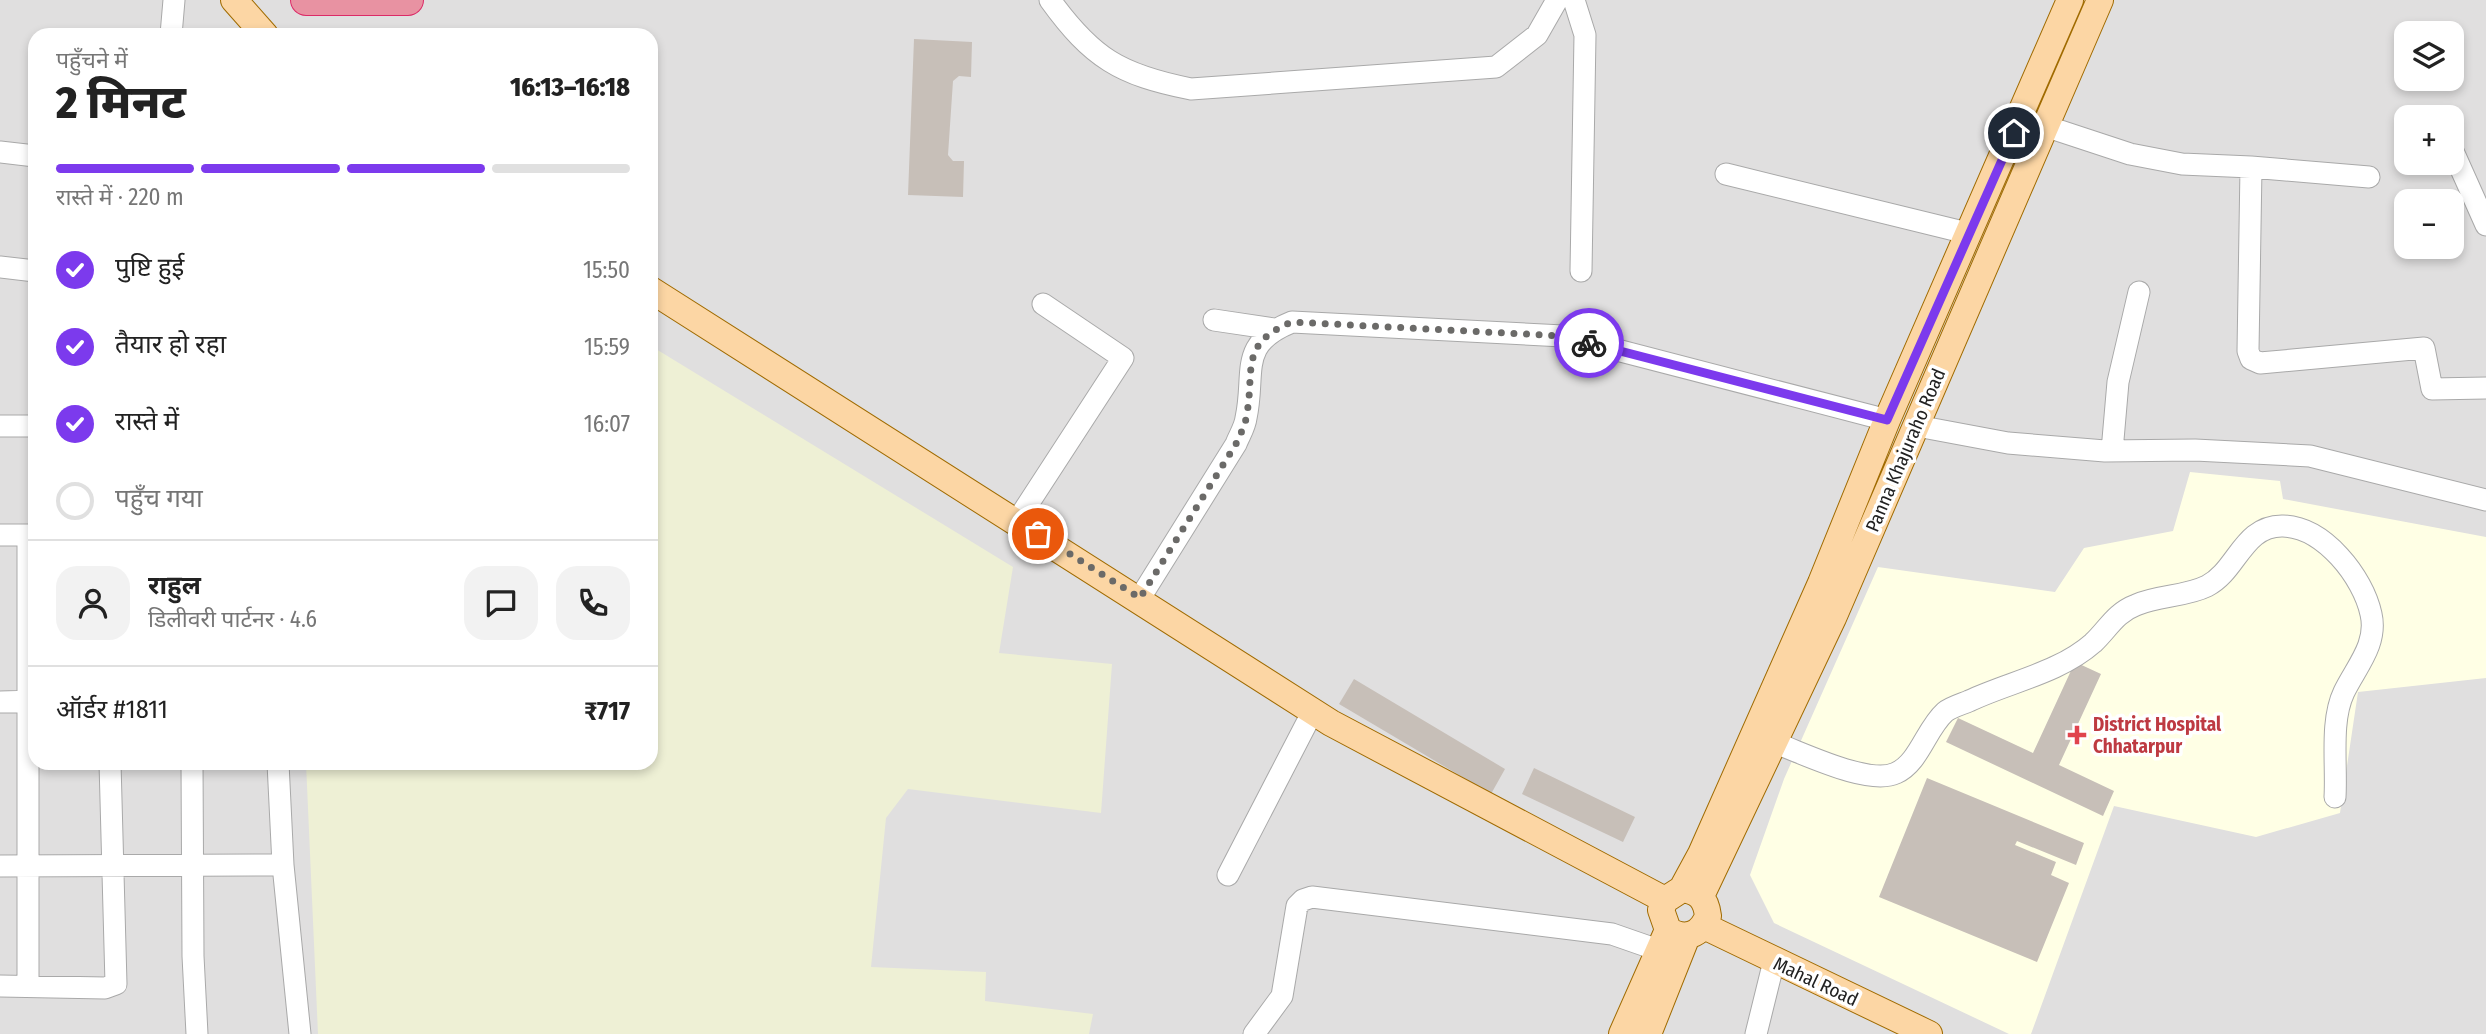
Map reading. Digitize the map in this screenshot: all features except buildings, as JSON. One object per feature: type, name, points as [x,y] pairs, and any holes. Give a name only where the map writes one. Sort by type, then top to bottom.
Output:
[{"type":"highway","points":[[306,0],[408,0]]},
{"type":"main road","points":[[234,0],[259,28]]},
{"type":"main road","name":"Panna Khajuraho Road","points":[[1683,895],[1821,583],[1887,420],[2070,0]]},
{"type":"main road","name":"Panna Khajuraho Road","points":[[1679,935],[1661,910],[1683,895],[1775,743],[1917,426],[2100,0]]},
{"type":"main road","points":[[658,294],[1140,598],[1313,711],[1683,895]]},
{"type":"main road","name":"Panna Khajuraho Road","points":[[1622,1034],[1679,935],[1708,916],[1683,895]]},
{"type":"main road","name":"Panna Khajuraho Road","points":[[1648,1034],[1679,935]]},
{"type":"main road","name":"Mahal Road","points":[[1679,935],[1774,961],[1929,1034]]},
{"type":"street","points":[[172,28],[174,0]]},
{"type":"street","points":[[1050,0],[1070,27],[1100,58],[1156,82],[1191,89],[1496,67],[1537,35],[1557,0]]},
{"type":"street","points":[[1574,0],[1585,35],[1581,271]]},
{"type":"street","points":[[2045,126],[2130,154],[2182,164],[2369,177]]},
{"type":"street","points":[[0,152],[28,155]]},
{"type":"street","points":[[2251,167],[2248,351],[2251,359],[2260,363],[2424,348],[2432,389],[2486,388]]},
{"type":"street","points":[[1726,174],[1967,233]]},
{"type":"street","points":[[2464,175],[2486,225]]},
{"type":"street","points":[[0,267],[28,270]]},
{"type":"street","points":[[2112,451],[2118,382],[2139,292]]},
{"type":"street","points":[[1017,521],[1123,358],[1042,304]]},
{"type":"street","points":[[1214,320],[1274,329]]},
{"type":"street","points":[[1140,598],[1236,444],[1246,419],[1249,366],[1255,347],[1274,329],[1292,322],[1563,336],[1887,420]]},
{"type":"street","points":[[0,426],[28,426]]},
{"type":"street","points":[[1917,426],[2008,443],[2112,451],[2195,450],[2310,456],[2486,500]]},
{"type":"street","points":[[1775,743],[1873,777],[1896,774],[1910,763],[1922,742],[1946,712],[2046,671],[2093,643],[2120,613],[2138,604],[2206,587],[2222,576],[2245,542],[2264,530],[2280,526],[2299,528],[2322,541],[2336,555],[2362,591],[2371,613],[2373,629],[2370,646],[2342,695],[2338,714],[2336,797]]},
{"type":"street","points":[[0,535],[28,535]]},
{"type":"street","points":[[0,702],[28,701]]},
{"type":"street","points":[[1228,875],[1313,711]]},
{"type":"street","points":[[29,986],[30,770]]},
{"type":"street","points":[[0,986],[105,989],[116,984],[118,973],[110,770]]},
{"type":"street","points":[[192,770],[197,1034]]},
{"type":"street","points":[[278,770],[283,865],[300,1034]]},
{"type":"street","points":[[0,866],[283,865]]},
{"type":"street","points":[[1254,1034],[1282,996],[1297,906],[1312,897],[1612,934],[1679,935]]},
{"type":"street","points":[[1756,1034],[1774,961]]},
{"type":"shaded area","points":[[0,0],[2486,0],[2486,1034],[0,1034]]},
{"type":"shaded area","points":[[658,350],[1013,567],[999,653],[1112,664],[1101,813],[908,789],[886,818],[871,967],[986,972],[985,1001],[1093,1014],[1089,1034],[318,1034],[306,770],[658,770]]},
{"type":"shaded area","name":"District Hospital Chhatarpur","points":[[2190,472],[2280,481],[2283,499],[2486,537],[2486,678],[2358,692],[2340,813],[2256,837],[2114,806],[2031,1034],[2009,1034],[1774,923],[1750,875],[1784,779],[1878,567],[2055,592],[2084,548],[2173,531]]},
{"type":"way so far","points":[[1038,534],[1140,598],[1236,444],[1246,419],[1249,366],[1255,347],[1274,329],[1292,322],[1563,336],[1589,343]]},
{"type":"place","name":"District Hospital Chhatarpur","points":[[2077,735]]},
{"type":"route","points":[[1589,343],[1887,420],[1967,233],[2014,133]]}]
